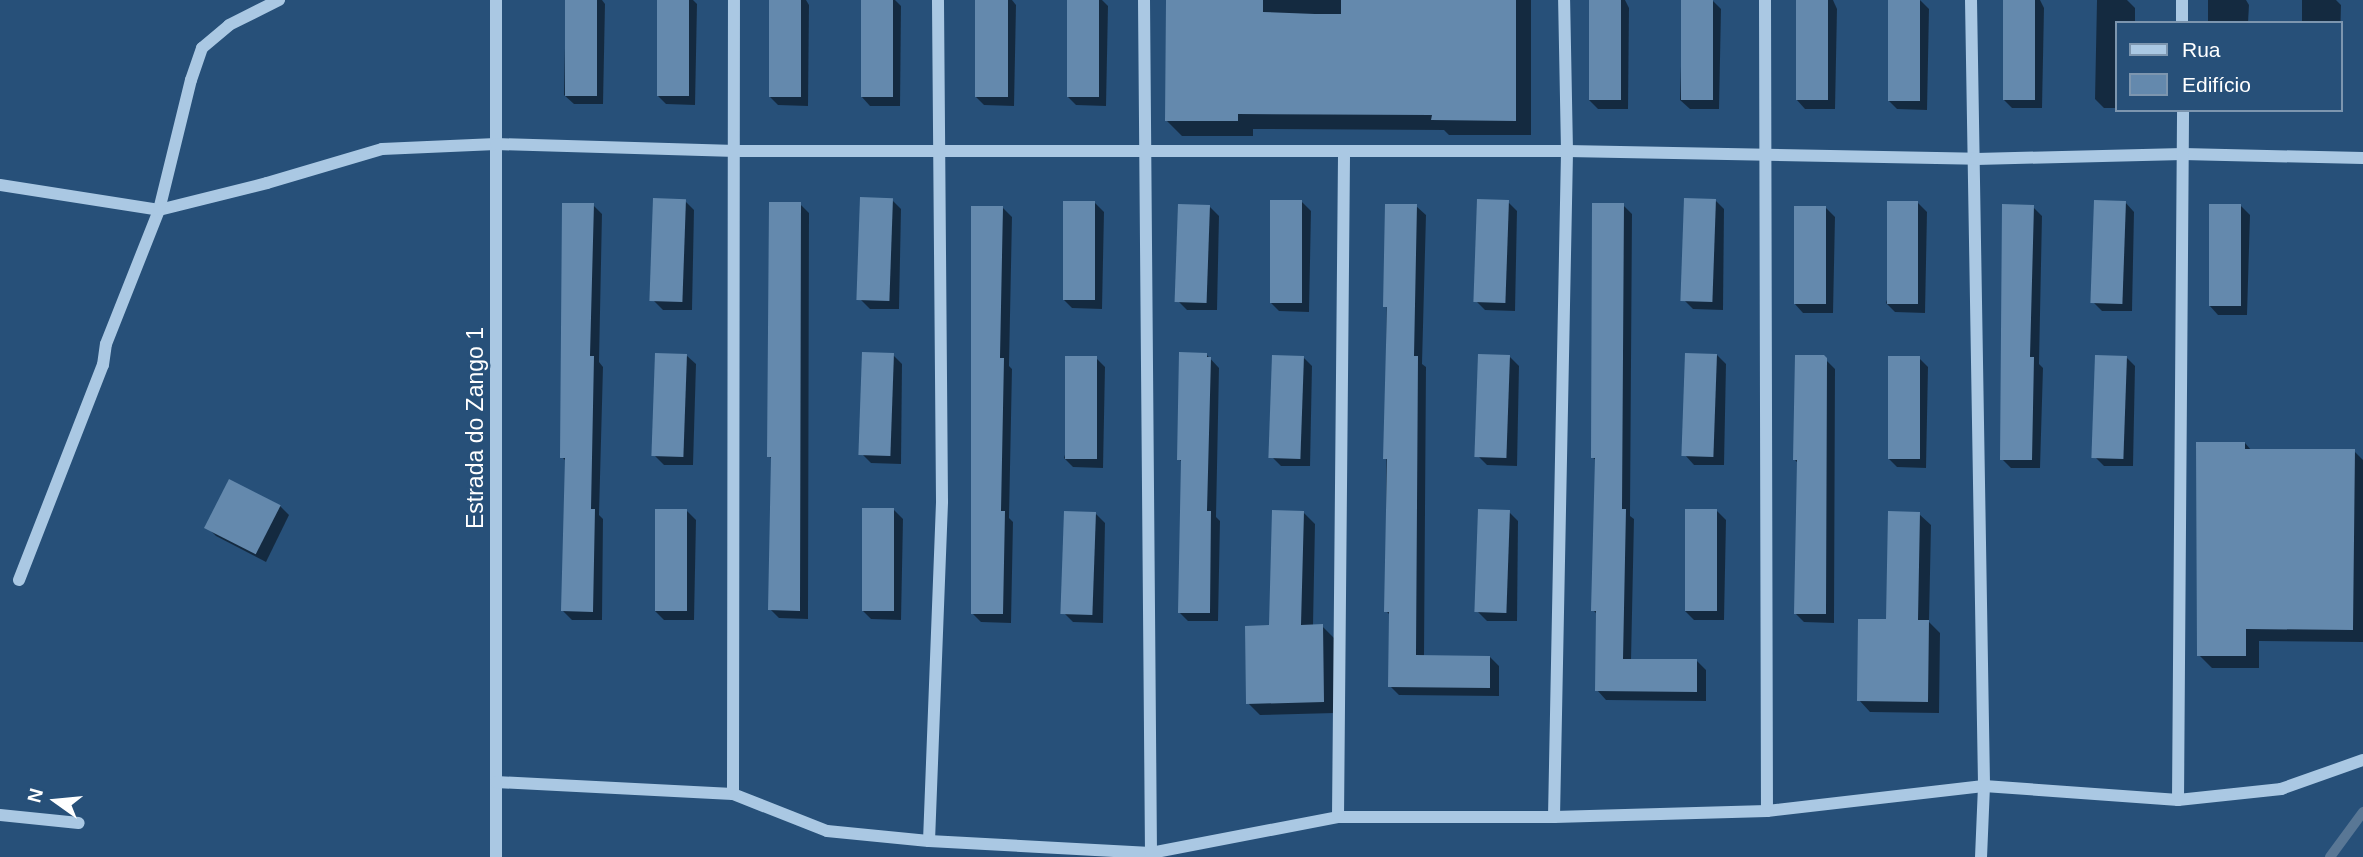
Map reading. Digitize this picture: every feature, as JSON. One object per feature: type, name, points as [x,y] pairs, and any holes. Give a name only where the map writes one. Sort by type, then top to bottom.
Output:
[{"type":"street","points":[[19,580],[103,365],[106,344],[159,210],[191,80],[202,48],[229,26],[279,0]]},
{"type":"street","name":"Estrada do Zango 1","points":[[496,0],[496,857]]},
{"type":"street","points":[[733,794],[736,151],[734,0]]},
{"type":"street","points":[[929,841],[942,501],[938,0]]},
{"type":"street","points":[[1144,0],[1151,855]]},
{"type":"street","points":[[1555,817],[1567,151],[1564,0]]},
{"type":"street","points":[[1765,0],[1763,156],[1768,810]]},
{"type":"street","points":[[1971,0],[1976,159],[1984,786],[1981,857]]},
{"type":"street","points":[[2182,0],[2182,21]]},
{"type":"street","points":[[2178,800],[2183,112]]},
{"type":"street","points":[[0,184],[159,210],[382,149],[496,144],[736,151],[938,153],[1567,151],[1976,159],[2183,154],[2363,158]]},
{"type":"street","points":[[1338,817],[1344,153]]},
{"type":"street","points":[[496,782],[733,794],[827,831],[929,841],[1151,855],[1338,817],[1555,817],[1768,810],[1984,786],[2178,800],[2281,789],[2363,760]]},
{"type":"street","points":[[0,815],[79,823]]},
{"type":"building","points":[[565,0],[597,0],[597,96],[565,96]]},
{"type":"building","points":[[657,0],[689,0],[689,96],[657,96]]},
{"type":"building","points":[[769,0],[801,0],[801,97],[769,97]]},
{"type":"building","points":[[861,0],[893,0],[893,97],[861,97]]},
{"type":"building","points":[[975,0],[1008,0],[1008,97],[975,97]]},
{"type":"building","points":[[1067,0],[1099,0],[1099,97],[1067,97]]},
{"type":"building","points":[[1166,0],[1263,0],[1263,12],[1341,14],[1341,0],[1516,0],[1516,121],[1431,120],[1432,115],[1238,114],[1238,121],[1165,121]]},
{"type":"building","points":[[1589,0],[1621,0],[1621,100],[1589,100]]},
{"type":"building","points":[[1681,0],[1713,0],[1713,100],[1681,100]]},
{"type":"building","points":[[1796,0],[1828,0],[1828,100],[1796,100]]},
{"type":"building","points":[[1888,0],[1920,0],[1920,101],[1888,101]]},
{"type":"building","points":[[2003,0],[2035,0],[2035,100],[2003,100]]},
{"type":"building","points":[[860,197],[893,198],[889,301],[856,300]]},
{"type":"building","points":[[653,198],[686,199],[682,302],[649,301]]},
{"type":"building","points":[[1684,198],[1716,199],[1712,302],[1680,301]]},
{"type":"building","points":[[1477,199],[1509,200],[1505,303],[1473,302]]},
{"type":"building","points":[[1270,200],[1302,200],[1302,303],[1270,303]]},
{"type":"building","points":[[2094,200],[2126,201],[2122,304],[2090,303]]},
{"type":"building","points":[[1063,201],[1095,201],[1095,300],[1063,300]]},
{"type":"building","points":[[1887,201],[1918,201],[1918,304],[1887,304]]},
{"type":"building","points":[[769,202],[801,202],[800,611],[768,610],[771,457],[767,457]]},
{"type":"building","points":[[562,203],[594,203],[590,356],[594,356],[591,509],[595,509],[593,612],[561,611],[565,458],[560,458]]},
{"type":"building","points":[[1592,203],[1624,203],[1622,509],[1626,509],[1623,659],[1697,659],[1697,692],[1595,691],[1596,611],[1591,611],[1595,458],[1591,458]]},
{"type":"building","points":[[1178,204],[1210,205],[1207,303],[1175,302]]},
{"type":"building","points":[[1385,204],[1417,204],[1414,356],[1418,356],[1416,655],[1490,656],[1490,688],[1388,687],[1389,612],[1384,612],[1387,459],[1383,459],[1387,307],[1383,307]]},
{"type":"building","points":[[2002,204],[2034,205],[2030,357],[2034,357],[2032,460],[2000,460]]},
{"type":"building","points":[[2209,204],[2241,204],[2241,306],[2209,306]]},
{"type":"building","points":[[971,206],[1003,206],[1000,358],[1004,358],[1001,511],[1005,511],[1003,614],[971,614]]},
{"type":"building","points":[[1794,206],[1826,206],[1826,304],[1794,304]]},
{"type":"building","points":[[862,352],[894,353],[890,456],[858,455]]},
{"type":"building","points":[[1179,352],[1207,353],[1207,357],[1211,357],[1207,511],[1211,511],[1210,613],[1178,613],[1181,460],[1177,460]]},
{"type":"building","points":[[655,353],[687,354],[683,457],[651,456]]},
{"type":"building","points":[[1685,353],[1717,354],[1713,457],[1681,456]]},
{"type":"building","points":[[1478,354],[1510,355],[1506,458],[1474,457]]},
{"type":"building","points":[[1272,355],[1304,356],[1300,459],[1268,458]]},
{"type":"building","points":[[1795,355],[1824,355],[1827,358],[1826,614],[1794,614],[1797,460],[1793,460]]},
{"type":"building","points":[[2095,355],[2127,356],[2123,459],[2091,458]]},
{"type":"building","points":[[1065,356],[1097,356],[1097,459],[1065,459]]},
{"type":"building","points":[[1888,356],[1920,356],[1920,459],[1888,459]]},
{"type":"building","points":[[2196,442],[2245,442],[2245,449],[2355,449],[2353,630],[2246,629],[2246,656],[2197,656]]},
{"type":"building","points":[[229,479],[281,505],[256,554],[204,528]]},
{"type":"building","points":[[862,508],[894,508],[894,611],[862,611]]},
{"type":"building","points":[[655,509],[687,509],[687,611],[655,611]]},
{"type":"building","points":[[1478,509],[1510,510],[1506,613],[1474,612]]},
{"type":"building","points":[[1685,509],[1717,509],[1717,611],[1685,611]]},
{"type":"building","points":[[1272,510],[1304,511],[1301,625],[1323,624],[1324,702],[1246,704],[1245,626],[1269,625]]},
{"type":"building","points":[[1064,511],[1096,512],[1092,615],[1060,614]]},
{"type":"building","points":[[1888,511],[1920,512],[1918,620],[1929,620],[1928,702],[1857,701],[1858,619],[1886,619]]},
{"type":"waterway","points":[[2330,857],[2363,812]]}]
